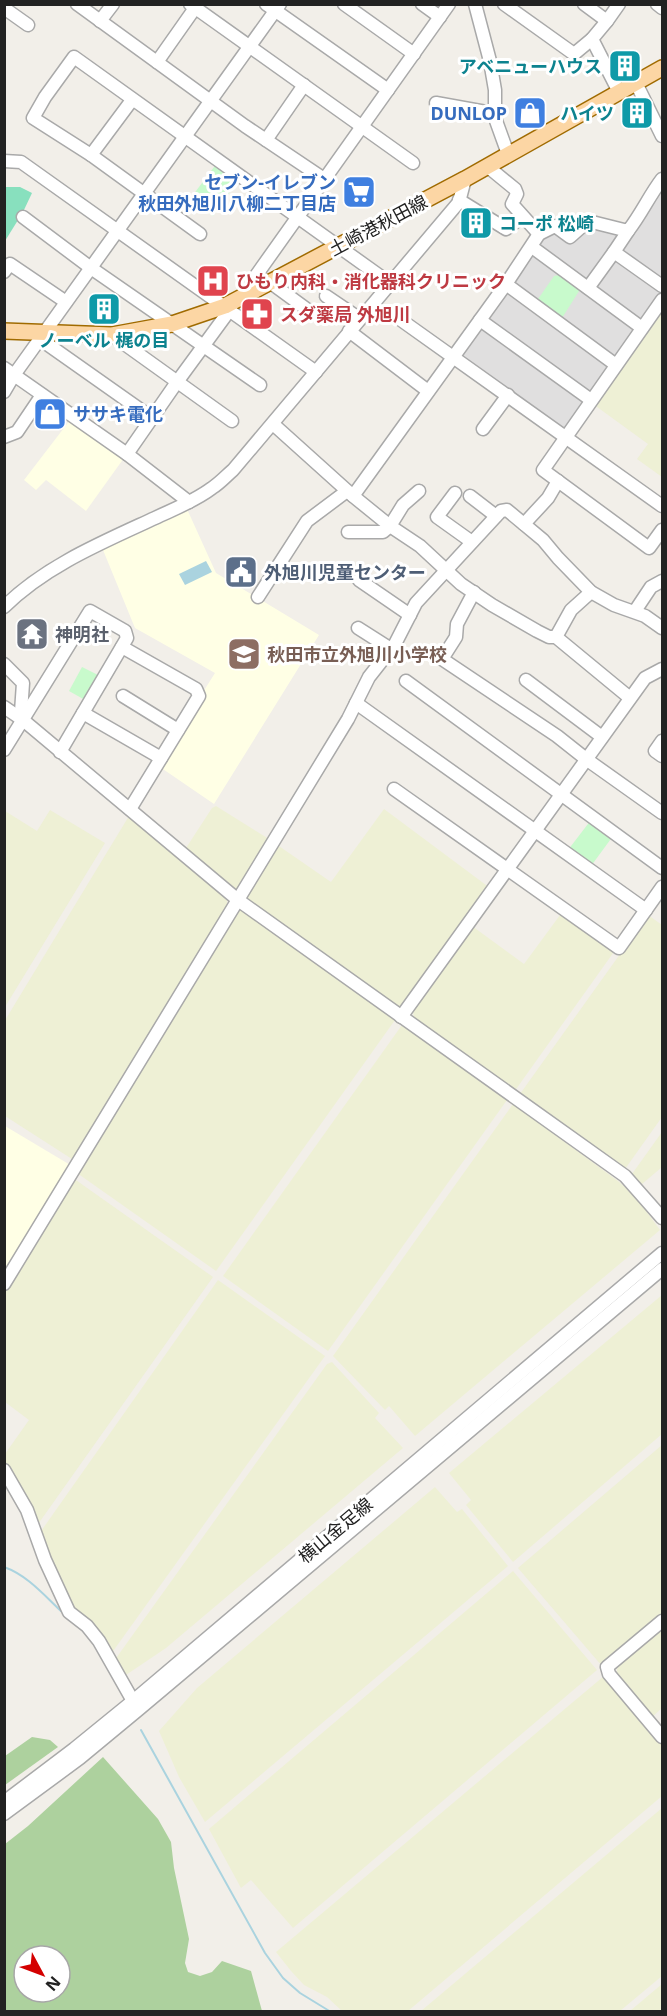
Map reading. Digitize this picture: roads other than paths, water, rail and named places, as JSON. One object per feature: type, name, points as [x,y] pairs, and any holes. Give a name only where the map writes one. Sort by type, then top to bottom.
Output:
[{"type":"main road","name":"土崎港秋田線","points":[[4,331],[43,335],[112,334],[172,324],[227,309],[270,283],[465,179],[663,68]]},
{"type":"street","points":[[77,4],[324,179]]},
{"type":"street","points":[[100,21],[112,4]]},
{"type":"street","points":[[344,4],[414,54]]},
{"type":"street","points":[[422,4],[440,17]]},
{"type":"street","points":[[256,291],[255,277],[449,4]]},
{"type":"street","points":[[475,4],[490,61],[495,90],[495,118],[508,153]]},
{"type":"street","points":[[504,4],[574,54],[592,39],[619,4]]},
{"type":"street","points":[[584,4],[607,21]]},
{"type":"street","points":[[657,4],[663,8]]},
{"type":"street","points":[[157,62],[192,6],[413,163]]},
{"type":"street","points":[[4,392],[9,372],[43,335],[211,101],[274,7],[388,90]]},
{"type":"street","points":[[4,8],[28,25]]},
{"type":"street","points":[[592,39],[619,92]]},
{"type":"street","points":[[200,234],[91,155],[33,118],[74,57],[391,284]]},
{"type":"street","points":[[636,83],[663,136]]},
{"type":"street","points":[[266,140],[304,85]]},
{"type":"street","points":[[91,155],[132,100]]},
{"type":"street","points":[[436,103],[486,112],[495,118]]},
{"type":"street","points":[[4,161],[21,162],[316,372]]},
{"type":"street","points":[[487,166],[515,189],[517,194],[512,204],[539,234]]},
{"type":"street","points":[[5,605],[24,589],[90,548],[189,502],[211,489],[233,470],[459,200],[465,179]]},
{"type":"street","points":[[588,288],[648,204],[649,195],[663,179]]},
{"type":"street","points":[[459,200],[506,229],[522,217]]},
{"type":"street","points":[[23,217],[91,268],[260,385]]},
{"type":"street","points":[[258,597],[307,521],[350,494],[480,320],[539,234],[555,226],[570,237],[588,221],[628,231]]},
{"type":"street","points":[[532,247],[642,328]]},
{"type":"street","points":[[614,252],[663,286]]},
{"type":"street","points":[[4,272],[10,264],[66,302]]},
{"type":"street","points":[[270,283],[312,313]]},
{"type":"street","points":[[506,284],[616,365]]},
{"type":"street","points":[[326,296],[360,319]]},
{"type":"street","points":[[663,300],[543,470],[649,548],[663,530]]},
{"type":"street","points":[[127,454],[227,309]]},
{"type":"street","points":[[401,320],[663,506]]},
{"type":"street","points":[[480,320],[591,400]]},
{"type":"street","points":[[349,331],[428,391]]},
{"type":"street","points":[[112,334],[232,421]]},
{"type":"street","points":[[43,335],[152,418]]},
{"type":"street","points":[[9,372],[127,454],[189,502]]},
{"type":"street","points":[[4,437],[17,432],[42,395]]},
{"type":"street","points":[[483,429],[508,395]]},
{"type":"street","points":[[273,424],[350,494],[390,526],[420,546],[445,570],[474,592],[537,631],[556,637],[630,698]]},
{"type":"street","points":[[524,524],[548,498],[558,481]]},
{"type":"street","points":[[348,531],[383,532],[390,526],[403,505],[419,491]]},
{"type":"street","points":[[454,493],[437,517],[472,542]]},
{"type":"street","points":[[470,496],[496,516]]},
{"type":"street","points":[[4,1284],[238,900],[356,703],[369,677],[391,649],[416,603],[501,511],[507,510],[543,540],[591,592],[614,605],[635,611],[663,628]]},
{"type":"street","points":[[359,580],[410,615]]},
{"type":"street","points":[[635,611],[651,587],[663,581]]},
{"type":"street","points":[[474,592],[457,624],[456,637],[442,659],[557,736],[663,813]]},
{"type":"street","points":[[556,637],[571,610],[591,592]]},
{"type":"street","points":[[4,750],[21,718],[90,611],[125,631],[127,638],[60,752]]},
{"type":"street","points":[[358,628],[391,649]]},
{"type":"street","points":[[122,647],[196,689],[199,696],[130,809]]},
{"type":"street","points":[[4,664],[23,684],[21,718]]},
{"type":"street","points":[[401,1017],[645,678],[663,669]]},
{"type":"street","points":[[526,680],[602,737]]},
{"type":"street","points":[[406,681],[663,868]]},
{"type":"street","points":[[123,696],[178,730]]},
{"type":"street","points":[[356,703],[646,910]]},
{"type":"street","points":[[4,707],[21,718],[238,900],[625,1176],[663,1218]]},
{"type":"street","points":[[83,713],[161,758]]},
{"type":"street","points":[[663,741],[655,751],[663,756]]},
{"type":"street","points":[[394,789],[619,948],[663,887]]},
{"type":"street","name":"横山金足線","points":[[4,1802],[133,1701],[663,1254]]},
{"type":"street","name":"横山金足線","points":[[4,1814],[80,1758],[130,1717],[663,1269]]},
{"type":"street","points":[[4,1470],[27,1510],[45,1560],[69,1612],[87,1626],[99,1641],[133,1701]]},
{"type":"street","points":[[663,1621],[607,1667],[609,1674],[663,1737]]},
{"type":"water","points":[[206,561],[212,572],[185,585],[179,574]]},
{"type":"waterway","points":[[4,1567],[28,1580],[61,1611]]},
{"type":"waterway","points":[[141,1730],[265,1953],[283,1978],[300,1993],[331,2012]]},
{"type":"place","name":"アベニューハウス","points":[[625,66]]},
{"type":"place","name":"DUNLOP","points":[[530,113]]},
{"type":"place","name":"ハイツ","points":[[637,113]]},
{"type":"place","name":"セブン-イレブン 秋田外旭川八柳二丁目店","points":[[359,192]]},
{"type":"place","name":"コーポ 松崎","points":[[476,223]]},
{"type":"place","name":"ひもり内科・消化器科クリニック","points":[[213,281]]},
{"type":"place","name":"ノーベル 梶の目","points":[[104,309]]},
{"type":"place","name":"スダ薬局 外旭川","points":[[257,314]]},
{"type":"place","name":"ササキ電化","points":[[50,414]]},
{"type":"place","name":"外旭川児童センター","points":[[241,572]]},
{"type":"place","name":"神明社","points":[[32,634]]},
{"type":"place","name":"秋田市立外旭川小学校","points":[[244,654]]}]
